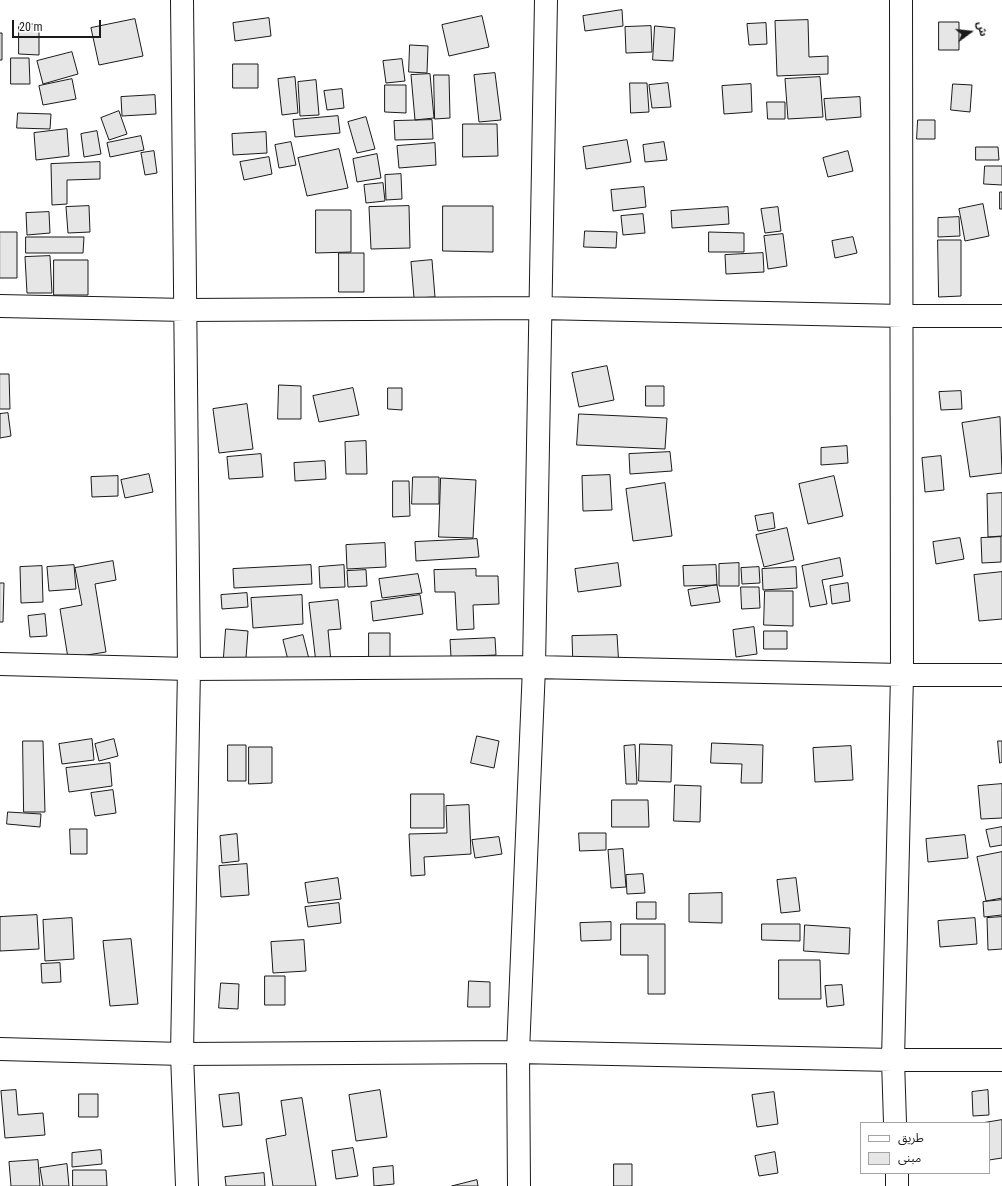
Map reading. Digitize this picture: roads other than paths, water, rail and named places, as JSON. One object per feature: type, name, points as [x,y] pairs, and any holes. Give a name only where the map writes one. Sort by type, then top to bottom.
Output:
[{"type":"street","points":[[182,0],[189,669],[182,1054],[188,1186]]},
{"type":"street","points":[[519,1186],[518,1052],[534,667],[546,0]]},
{"type":"street","points":[[895,1122],[893,1060],[902,675],[901,0]]},
{"type":"street","points":[[0,306],[185,310],[541,308],[902,316],[1002,316]]},
{"type":"street","points":[[0,664],[189,669],[534,667],[902,675],[1002,675]]},
{"type":"street","points":[[0,1049],[182,1054],[518,1052],[893,1060],[1002,1060]]},
{"type":"street","points":[[897,1174],[897,1186]]}]
